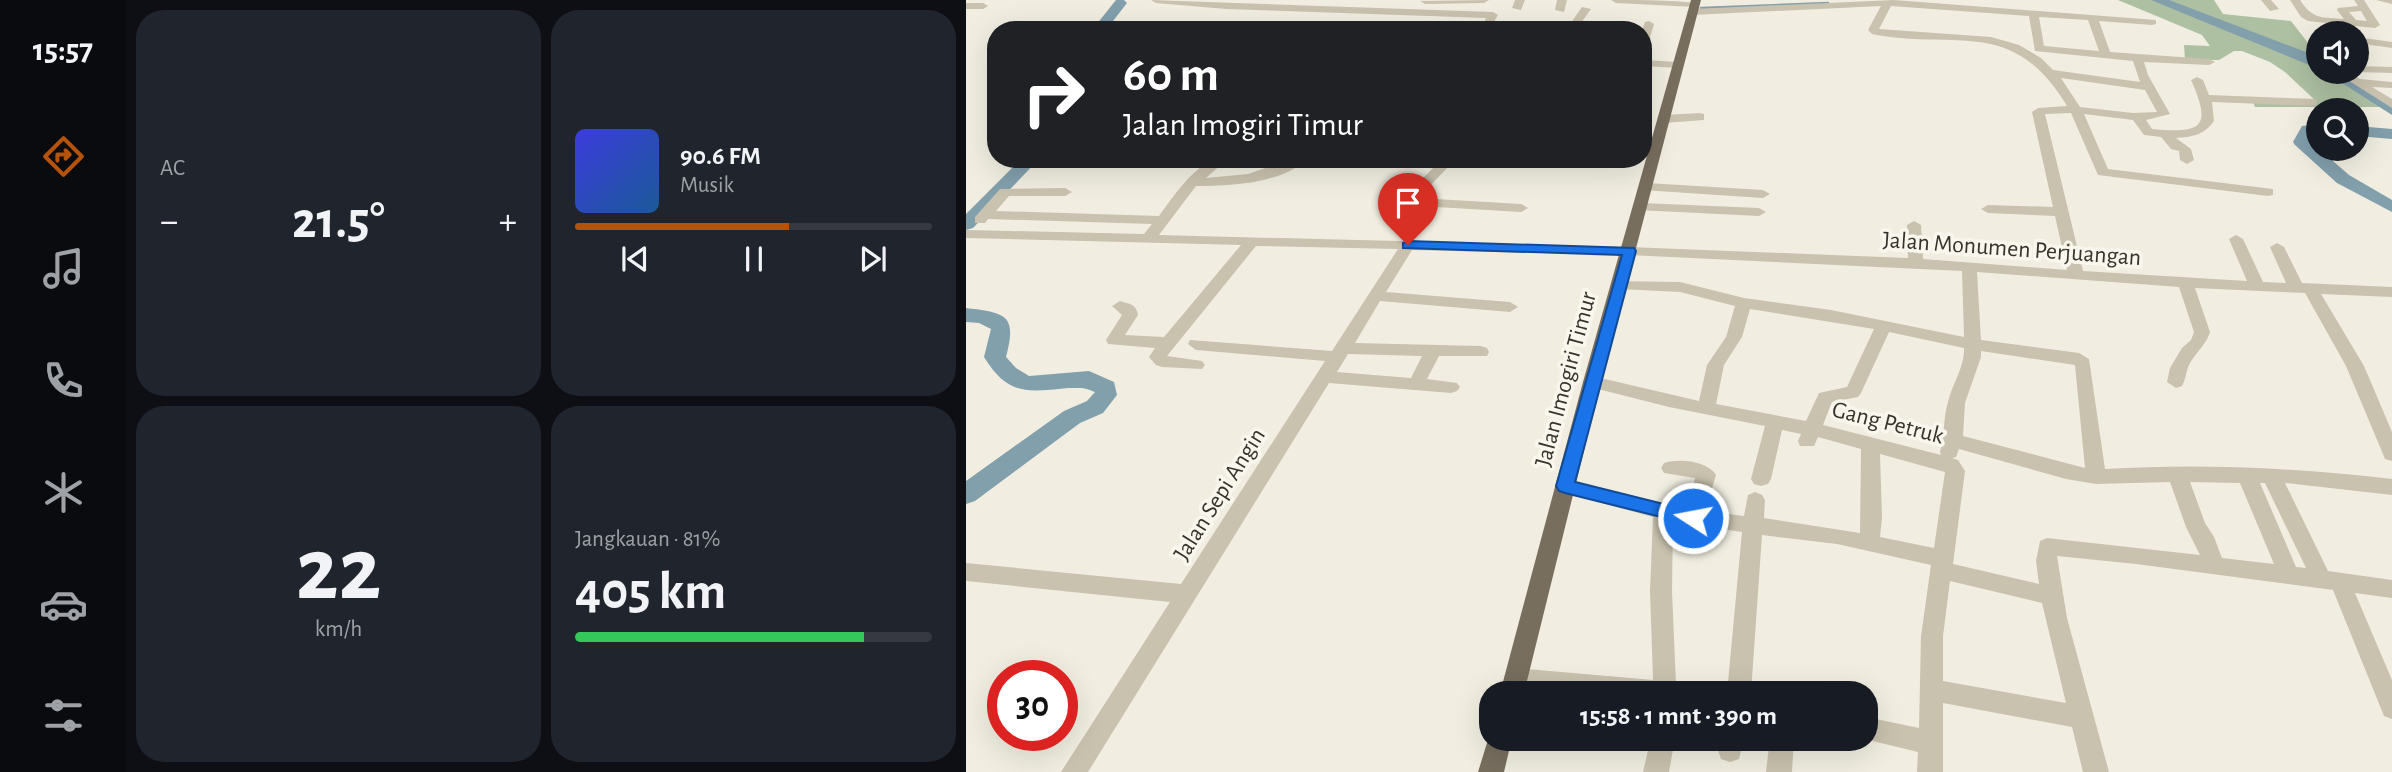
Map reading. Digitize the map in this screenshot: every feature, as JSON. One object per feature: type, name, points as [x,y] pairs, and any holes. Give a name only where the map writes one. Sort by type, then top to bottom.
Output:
[{"type":"main road","name":"Jalan Imogiri Timur","points":[[1652,167],[1695,6]]},
{"type":"main road","name":"Jalan Imogiri Timur","points":[[1515,681],[1592,382],[1652,168]]},
{"type":"main road","points":[[1491,772],[1497,751]]},
{"type":"street","points":[[1156,0],[1226,6],[1412,13],[1455,18],[1475,14],[1494,15],[1490,21]]},
{"type":"street","points":[[1412,13],[1426,1],[1484,0]]},
{"type":"street","points":[[1475,14],[1484,0]]},
{"type":"street","points":[[1616,0],[1695,6],[1888,1],[1926,9],[1941,3],[1952,11],[1987,15],[2038,15],[2152,22]]},
{"type":"street","points":[[2039,48],[2038,15],[2041,0]]},
{"type":"street","points":[[2266,0],[2274,9]]},
{"type":"street","points":[[2295,0],[2308,18],[2317,21]]},
{"type":"street","points":[[2381,0],[2392,2]]},
{"type":"street","points":[[1888,1],[1878,16],[1874,31],[1984,37],[2017,47],[2037,58],[2051,73],[2077,111],[2103,172],[2268,192]]},
{"type":"street","points":[[2351,21],[2342,10],[2362,4],[2375,25]]},
{"type":"street","points":[[966,6],[983,6]]},
{"type":"street","points":[[1577,21],[1586,9]]},
{"type":"street","points":[[2093,19],[2106,55]]},
{"type":"street","points":[[2369,24],[2386,28]]},
{"type":"street","points":[[2369,42],[2392,45]]},
{"type":"street","points":[[2017,47],[2209,62]]},
{"type":"street","points":[[2076,275],[2038,113],[2077,111],[2136,116],[2164,115],[2148,87],[2138,58]]},
{"type":"street","points":[[1652,64],[1678,65]]},
{"type":"street","points":[[2369,73],[2392,70]]},
{"type":"street","points":[[2051,73],[2148,87]]},
{"type":"street","points":[[2369,78],[2392,85]]},
{"type":"street","points":[[2136,116],[2146,132],[2166,135],[2202,130],[2207,124],[2210,112],[2197,80]]},
{"type":"street","points":[[2368,84],[2392,104]]},
{"type":"street","points":[[2203,98],[2279,96],[2306,101]]},
{"type":"street","points":[[2122,103],[2157,104]]},
{"type":"street","points":[[1664,119],[1700,117]]},
{"type":"street","points":[[2166,135],[2176,146],[2186,149],[2187,160]]},
{"type":"street","points":[[1149,239],[1192,182],[1210,168]]},
{"type":"street","points":[[1192,182],[1230,181],[1282,168]]},
{"type":"street","points":[[1441,168],[1407,202],[1521,208]]},
{"type":"street","points":[[1647,187],[1763,194]]},
{"type":"street","points":[[969,233],[1005,192],[1065,192]]},
{"type":"street","points":[[1642,207],[1759,212]]},
{"type":"street","points":[[1987,209],[2062,212]]},
{"type":"street","points":[[983,216],[1164,219]]},
{"type":"street","points":[[1914,225],[1916,263]]},
{"type":"street","name":"Jalan Monumen Perjuangan","points":[[969,233],[1629,251],[1916,263],[2185,283],[2392,292]]},
{"type":"street","points":[[2236,239],[2257,286]]},
{"type":"street","points":[[1196,365],[1157,358],[1252,241]]},
{"type":"street","name":"Jalan Sepi Angin","points":[[1074,772],[1408,245]]},
{"type":"street","points":[[2277,247],[2355,366],[2387,428],[2392,454]]},
{"type":"street","points":[[1946,462],[1953,440],[1956,403],[1973,356],[1969,267]]},
{"type":"street","points":[[2175,382],[2184,360],[2199,342],[2202,332],[2185,283]]},
{"type":"street","points":[[1620,284],[1680,288],[1744,303],[1884,325],[1972,344],[2046,352],[2082,361],[2089,401],[2096,477]]},
{"type":"street","points":[[1376,296],[1510,306]]},
{"type":"street","points":[[1706,408],[1716,365],[1734,337],[1744,303]]},
{"type":"street","points":[[1120,306],[1129,309],[1130,315],[1114,340],[1167,344]]},
{"type":"street","points":[[1809,435],[1825,397],[1852,393],[1884,325]]},
{"type":"street","points":[[1196,344],[1340,352],[1480,352]]},
{"type":"street","points":[[1416,384],[1433,352]]},
{"type":"street","points":[[1324,377],[1451,387]]},
{"type":"street","name":"Gang Petruk","points":[[1592,382],[1775,422],[1809,435],[1870,444],[1946,462],[1955,471],[1932,636],[1930,772]]},
{"type":"street","points":[[1740,681],[1758,489],[1775,422]]},
{"type":"street","points":[[1953,440],[2066,472],[2096,477],[2304,476],[2392,487]]},
{"type":"street","points":[[1869,543],[1872,507],[1870,444]]},
{"type":"street","points":[[1671,468],[1703,472],[1706,475],[1693,518]]},
{"type":"street","points":[[2178,475],[2196,527],[2204,537],[2214,564]]},
{"type":"street","points":[[2247,476],[2289,575]]},
{"type":"street","points":[[2272,477],[2331,581],[2383,661],[2392,708]]},
{"type":"street","points":[[1565,486],[1693,518],[1837,536],[1869,543],[2052,596]]},
{"type":"street","points":[[1663,512],[1661,592],[1665,681]]},
{"type":"street","points":[[2096,772],[2080,717],[2052,596],[2045,555],[2047,547],[2214,564],[2392,589]]},
{"type":"street","points":[[969,569],[1187,594]]},
{"type":"street","points":[[1930,690],[2080,717]]},
{"type":"street","points":[[1878,731],[1929,742]]},
{"type":"street","points":[[1656,772],[1660,751]]},
{"type":"street","points":[[1779,772],[1781,751]]},
{"type":"green space","points":[[2118,0],[2214,0],[2223,14],[2291,21],[2306,40],[2306,84],[2350,84],[2387,107],[2369,107],[2369,98],[2313,98],[2270,62],[2242,51],[2234,51],[2219,60],[2185,60],[2184,45],[2210,46],[2202,35]]},
{"type":"green space","points":[[2253,102],[2306,102],[2306,107],[2255,107]]},
{"type":"waterway","points":[[2157,0],[2306,58]]},
{"type":"waterway","points":[[1106,21],[1121,3]]},
{"type":"waterway","points":[[1701,8],[1828,3]]},
{"type":"waterway","points":[[2351,84],[2392,110]]},
{"type":"waterway","points":[[2369,132],[2392,134]]},
{"type":"waterway","points":[[2306,133],[2301,142],[2306,147]]},
{"type":"waterway","points":[[2320,161],[2343,179],[2392,207]]},
{"type":"waterway","points":[[966,224],[1022,168]]},
{"type":"waterway","points":[[966,315],[983,317],[1000,325],[1002,331],[995,357],[1005,370],[1017,379],[1027,384],[1089,379],[1106,388],[1106,395],[1095,407],[1072,417],[966,494]]},
{"type":"route","points":[[1408,245],[1629,251],[1565,486],[1693,518]]}]
